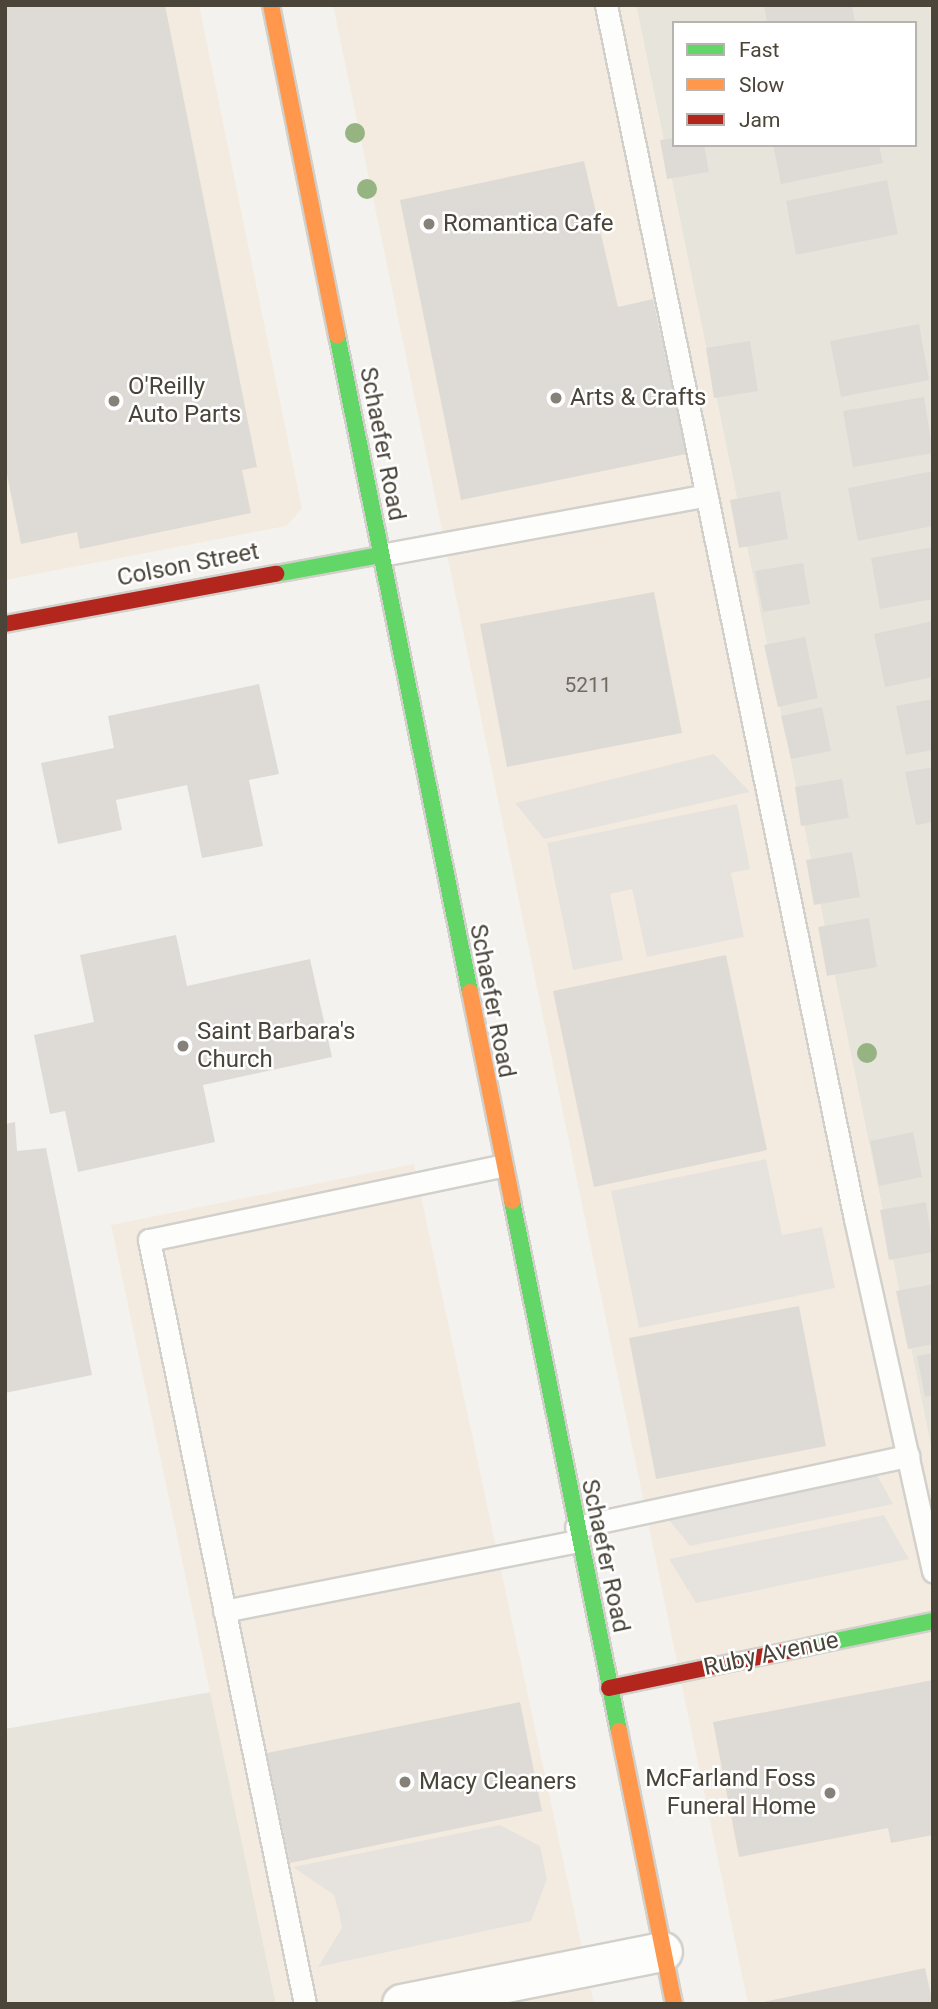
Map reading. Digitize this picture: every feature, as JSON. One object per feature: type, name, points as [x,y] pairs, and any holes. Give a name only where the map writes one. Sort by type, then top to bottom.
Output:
[{"type":"main road","name":"Schaefer Road","points":[[271,5],[501,1166],[674,2004]]},
{"type":"main road","name":"Colson Street","points":[[5,624],[381,555]]},
{"type":"main road","name":"Ruby Avenue","points":[[609,1688],[933,1621]]},
{"type":"street","points":[[402,2004],[663,1952]]},
{"type":"lane","points":[[606,5],[933,1571]]},
{"type":"lane","points":[[381,555],[707,495]]},
{"type":"lane","points":[[305,2004],[149,1240],[501,1166]]},
{"type":"lane","points":[[224,1611],[577,1534],[908,1455]]},
{"type":"shaded area","points":[[5,5],[199,5],[302,509],[286,526],[5,580]]},
{"type":"shaded area","points":[[333,5],[636,5],[933,1456],[933,2004],[748,2004]]},
{"type":"shaded area","points":[[636,5],[933,5],[933,1456]]},
{"type":"shaded area","points":[[714,754],[750,792],[544,839],[515,803]]},
{"type":"shaded area","points":[[737,804],[750,869],[731,873],[744,937],[647,957],[632,889],[610,894],[623,960],[573,970],[547,843]]},
{"type":"shaded area","points":[[766,1159],[782,1235],[822,1227],[835,1288],[639,1328],[611,1191]]},
{"type":"shaded area","points":[[414,1164],[594,2004],[276,2004],[111,1225]]},
{"type":"shaded area","points":[[871,1464],[893,1504],[690,1546],[659,1508]]},
{"type":"shaded area","points":[[884,1515],[909,1559],[696,1603],[669,1559]]},
{"type":"shaded area","points":[[211,1692],[276,2004],[5,2004],[5,1729]]},
{"type":"shaded area","points":[[500,1825],[540,1846],[547,1879],[531,1921],[318,1967],[342,1928],[339,1913],[334,1895],[293,1867]]},
{"type":"building","points":[[5,5],[165,5],[257,467],[242,470],[251,513],[80,549],[77,532],[21,544],[5,465]]},
{"type":"building","points":[[764,5],[852,5],[855,21],[767,21]]},
{"type":"building","points":[[672,138],[672,147],[704,147],[709,172],[667,179],[660,140]]},
{"type":"building","points":[[773,147],[879,147],[883,163],[781,184]]},
{"type":"building","points":[[584,161],[618,307],[653,299],[686,454],[461,500],[400,200]]},
{"type":"building","points":[[887,180],[898,234],[796,255],[786,201]]},
{"type":"building","points":[[919,324],[929,380],[841,397],[830,341]]},
{"type":"building","points":[[750,341],[758,391],[714,398],[706,348]]},
{"type":"building","points":[[924,397],[933,453],[853,467],[843,411]]},
{"type":"building","points":[[933,471],[933,526],[858,541],[848,488]]},
{"type":"building","points":[[780,491],[788,539],[739,548],[730,500]]},
{"type":"building","points":[[933,547],[933,599],[880,609],[871,558]]},
{"type":"building","points":[[803,563],[810,604],[763,612],[755,571]]},
{"type":"building","points":[[654,592],[682,733],[507,767],[480,624]]},
{"type":"building","points":[[933,621],[933,677],[885,687],[874,634]]},
{"type":"building","points":[[805,637],[818,698],[778,707],[764,645]]},
{"type":"building","points":[[259,684],[279,774],[249,780],[263,846],[202,858],[187,785],[116,800],[122,830],[58,844],[41,763],[114,748],[108,716]]},
{"type":"building","points":[[933,699],[933,750],[906,755],[896,706]]},
{"type":"building","points":[[822,707],[831,751],[791,759],[781,716]]},
{"type":"building","points":[[933,767],[933,822],[916,825],[905,772]]},
{"type":"building","points":[[842,779],[849,818],[801,826],[795,787]]},
{"type":"building","points":[[852,852],[860,897],[814,905],[806,860]]},
{"type":"building","points":[[869,918],[877,967],[827,976],[818,927]]},
{"type":"building","name":"Saint Barbara's Church","points":[[176,935],[187,986],[310,959],[332,1057],[203,1085],[215,1142],[78,1172],[65,1111],[50,1114],[34,1035],[94,1022],[80,955]]},
{"type":"building","points":[[726,955],[767,1150],[594,1187],[553,991]]},
{"type":"building","points":[[15,1122],[17,1151],[46,1148],[92,1375],[5,1393],[5,1124]]},
{"type":"building","points":[[913,1132],[922,1177],[879,1186],[870,1141]]},
{"type":"building","points":[[926,1202],[933,1252],[889,1260],[880,1210]]},
{"type":"building","points":[[933,1284],[933,1344],[908,1349],[896,1291]]},
{"type":"building","points":[[799,1306],[826,1446],[656,1479],[629,1338]]},
{"type":"building","points":[[933,1353],[933,1395],[925,1397],[917,1356]]},
{"type":"building","name":"McFarland Foss Funeral Home","points":[[933,1680],[933,1835],[891,1843],[888,1828],[739,1857],[713,1722]]},
{"type":"building","name":"Macy Cleaners","points":[[520,1702],[542,1811],[290,1863],[267,1753]]},
{"type":"building","points":[[925,1968],[933,2004],[758,2003]]},
{"type":"traffic: fast","points":[[337,335],[470,992]]},
{"type":"traffic: fast","points":[[276,574],[381,555]]},
{"type":"traffic: fast","points":[[512,1201],[619,1731]]},
{"type":"traffic: fast","points":[[811,1646],[933,1621]]},
{"type":"traffic: slow","points":[[271,5],[337,335]]},
{"type":"traffic: slow","points":[[470,992],[512,1201]]},
{"type":"traffic: slow","points":[[619,1731],[674,2004]]},
{"type":"traffic: jam","points":[[5,624],[276,574]]},
{"type":"traffic: jam","points":[[609,1688],[811,1646]]},
{"type":"place","name":"Romantica Cafe","points":[[429,224]]},
{"type":"place","name":"Arts & Crafts","points":[[556,398]]},
{"type":"place","name":"O'Reilly Auto Parts","points":[[114,401]]},
{"type":"place","name":"Saint Barbara's Church","points":[[183,1046]]},
{"type":"place","name":"Macy Cleaners","points":[[405,1782]]},
{"type":"place","name":"McFarland Foss Funeral Home","points":[[830,1793]]}]
